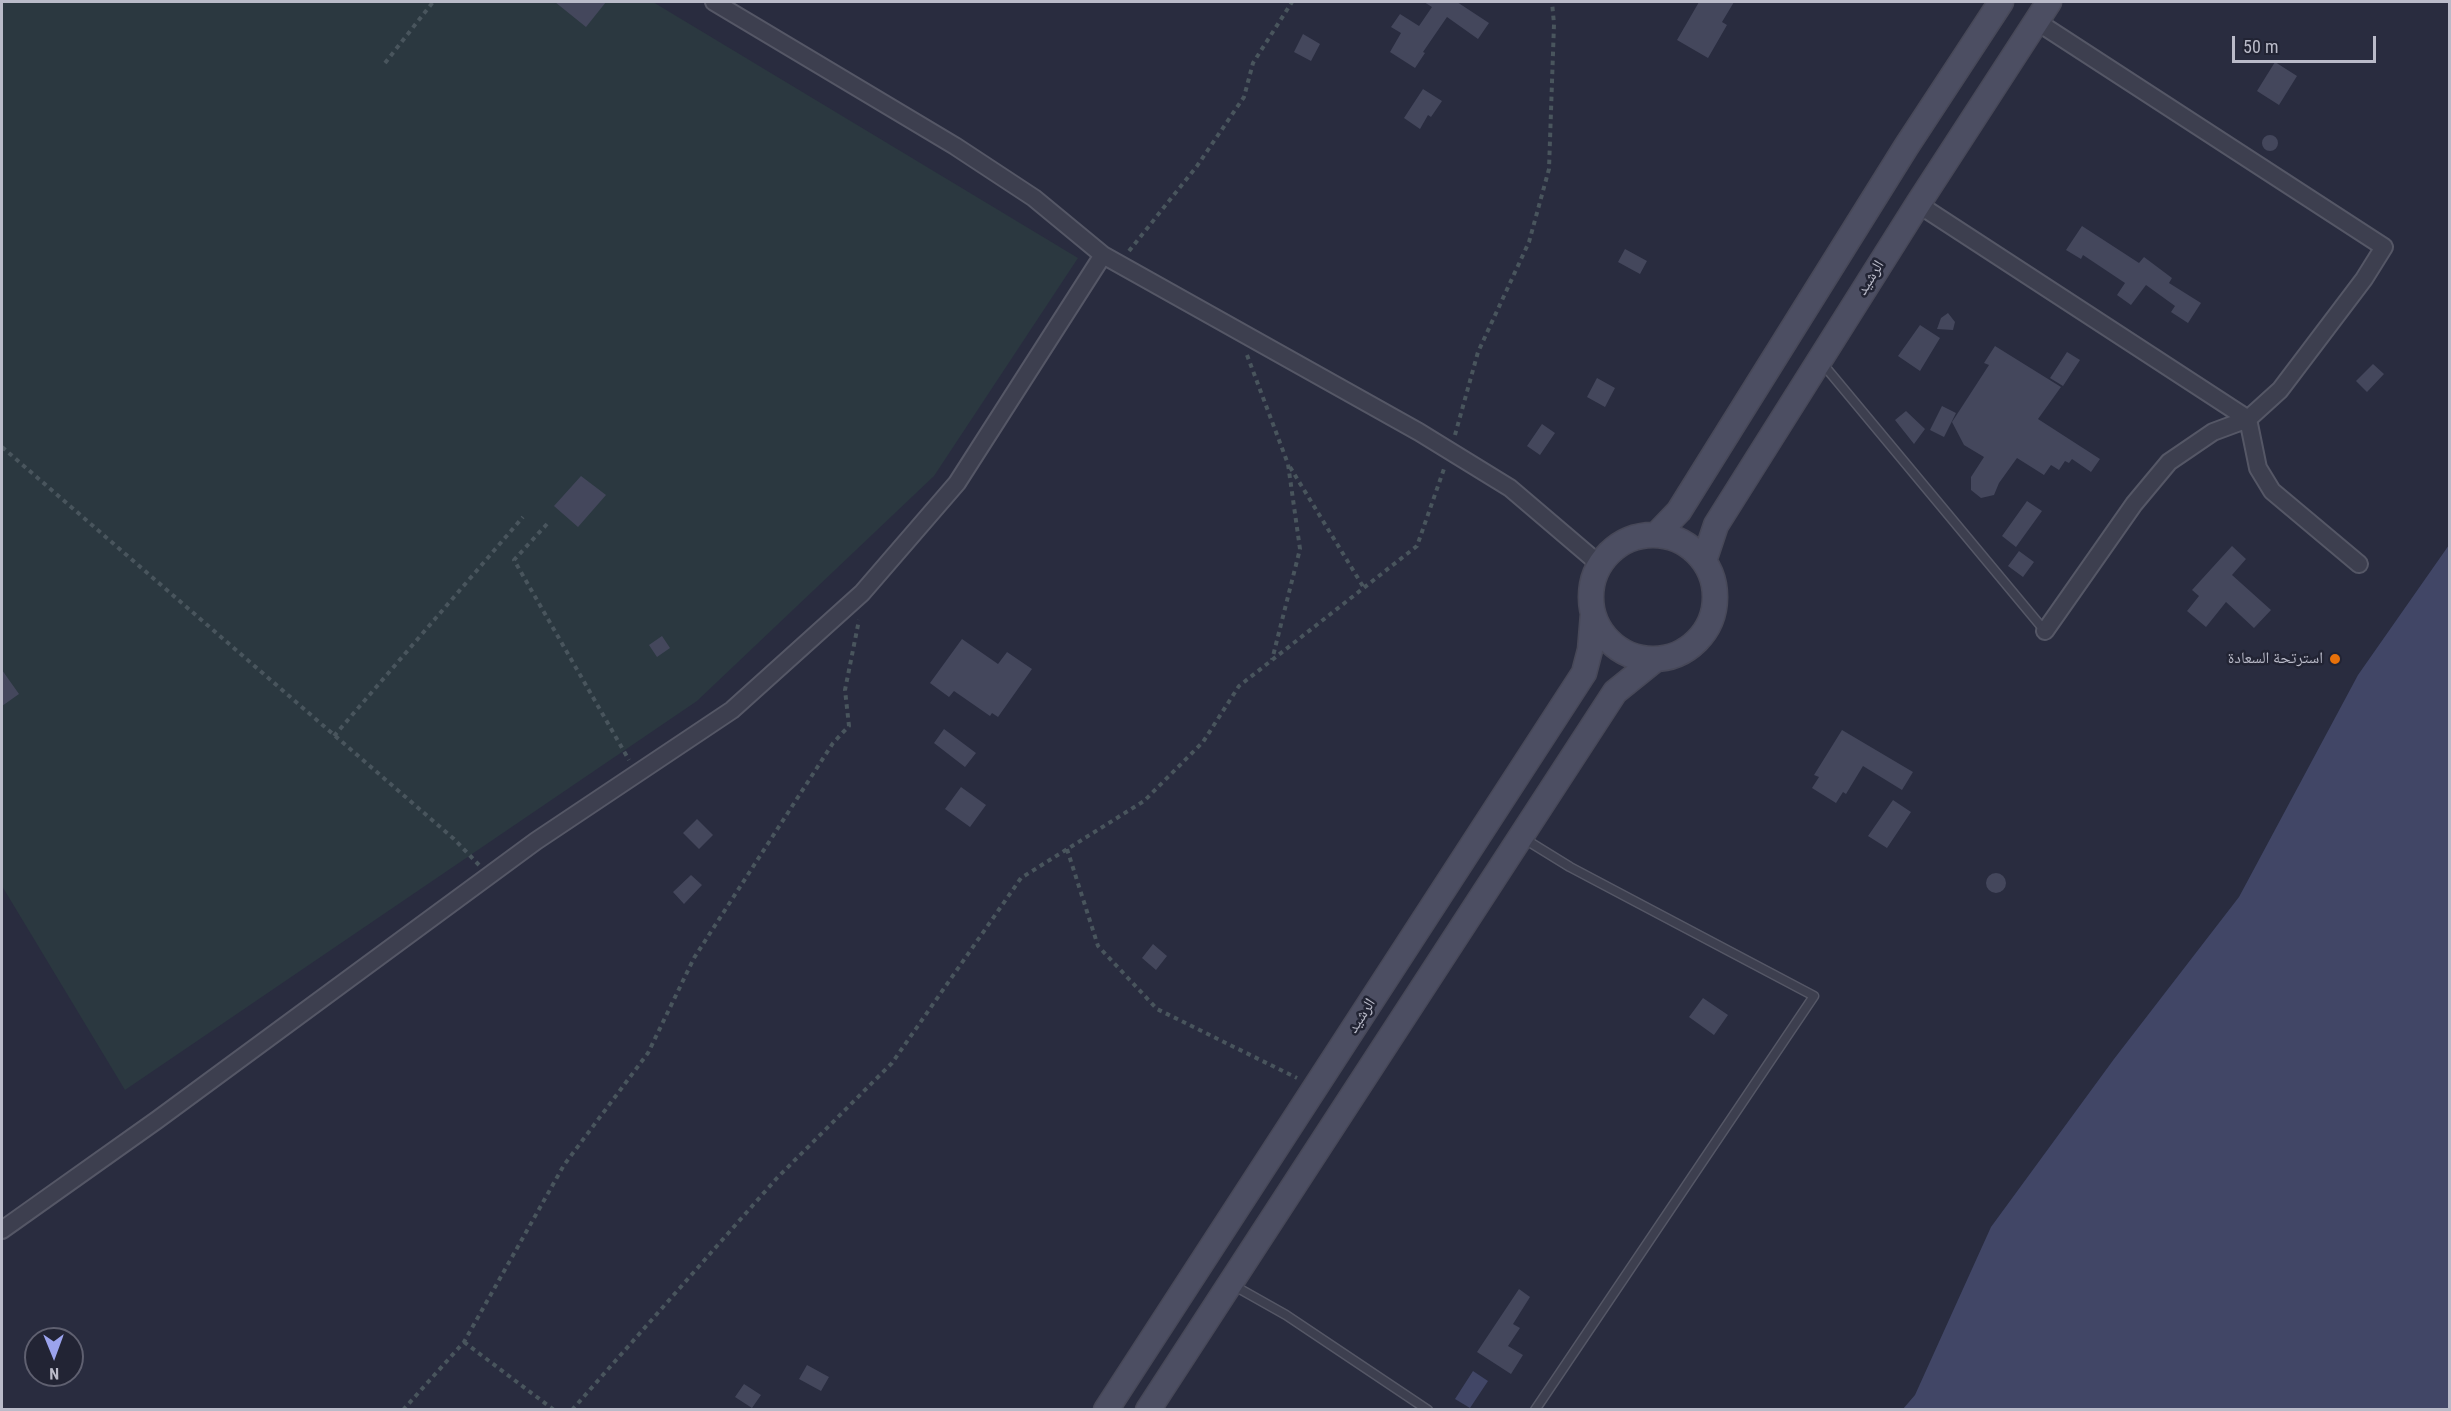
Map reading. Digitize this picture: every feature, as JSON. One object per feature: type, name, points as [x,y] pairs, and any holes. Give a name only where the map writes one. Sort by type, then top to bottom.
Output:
[{"type":"street","points":[[714,2],[946,140],[1034,198],[1103,255],[1450,451],[1510,488],[1598,563]]},
{"type":"street","points":[[1656,535],[1679,511],[1902,154],[2001,2]]},
{"type":"street","points":[[2043,11],[2384,247],[2358,287],[2280,390],[2248,419],[2213,432],[2169,462],[2134,504],[2045,631]]},
{"type":"street","name":"الرشيد","points":[[1704,561],[1716,525],[1918,204],[2043,11]]},
{"type":"street","points":[[1918,204],[2248,419],[2258,468],[2272,491],[2359,564]]},
{"type":"street","points":[[2,1230],[157,1120],[536,841],[732,710],[862,593],[957,483],[1103,255]]},
{"type":"street","points":[[1643,535],[1664,535],[1684,543],[1704,561],[1712,575],[1716,595],[1712,617],[1702,635],[1686,650],[1668,657],[1648,659],[1629,655],[1612,644],[1599,629],[1593,614],[1590,591],[1598,563],[1623,542],[1643,535]]},
{"type":"street","name":"الرشيد","points":[[1106,1410],[1584,673],[1590,650],[1593,614]]},
{"type":"street","points":[[1148,1410],[1615,692],[1656,658]]},
{"type":"lane","points":[[1819,361],[2045,631]]},
{"type":"lane","points":[[1521,837],[1570,867],[1814,996],[1535,1410]]},
{"type":"lane","points":[[1230,1284],[1286,1315],[1428,1410]]},
{"type":"path","points":[[385,63],[433,2]]},
{"type":"path","points":[[1119,264],[1197,166],[1244,97],[1253,63],[1292,2]]},
{"type":"path","points":[[572,1410],[777,1178],[892,1063],[1021,878],[1144,801],[1203,742],[1239,686],[1417,546],[1450,451],[1478,352],[1529,242],[1549,169],[1554,24],[1552,2]]},
{"type":"path","points":[[1238,331],[1288,464],[1364,588]]},
{"type":"path","points":[[2,447],[453,839],[490,876]]},
{"type":"path","points":[[1272,660],[1300,549],[1288,464]]},
{"type":"path","points":[[334,736],[523,517]]},
{"type":"path","points":[[548,524],[514,560],[637,773]]},
{"type":"path","points":[[404,1410],[464,1342],[564,1165],[648,1053],[694,958],[833,743],[849,726],[845,690],[857,634],[862,593]]},
{"type":"path","points":[[1067,849],[1098,946],[1156,1009],[1316,1087]]},
{"type":"path","points":[[464,1342],[554,1410]]},
{"type":"shaded area","points":[[2,2],[653,2],[1078,258],[934,476],[697,701],[125,1090],[2,886]]},
{"type":"water","points":[[2449,545],[2449,1409],[1903,1409],[1915,1395],[1991,1227],[2114,1059],[2239,897],[2358,675]]},
{"type":"water","points":[[1473,1371],[1488,1381],[1470,1408],[1455,1399]]},
{"type":"building","points":[[555,2],[606,2],[586,27]]},
{"type":"building","points":[[1424,2],[1457,2],[1489,23],[1478,39],[1447,17],[1415,68],[1390,52],[1401,33],[1391,27],[1400,14],[1419,26],[1432,7]]},
{"type":"building","points":[[1699,2],[1734,2],[1722,22],[1727,25],[1708,58],[1677,40]]},
{"type":"building","points":[[1303,34],[1320,44],[1311,61],[1294,52]]},
{"type":"building","points":[[2275,62],[2297,76],[2279,105],[2257,91]]},
{"type":"building","points":[[1423,89],[1442,101],[1431,117],[1428,115],[1420,129],[1404,118]]},
{"type":"building","points":[[2267,135],[2273,135],[2278,143],[2276,149],[2267,151],[2262,146],[2262,140]]},
{"type":"building","points":[[2082,226],[2139,263],[2144,257],[2172,278],[2169,283],[2201,303],[2188,323],[2171,312],[2175,306],[2146,285],[2131,305],[2117,295],[2125,283],[2083,255],[2081,259],[2066,250]]},
{"type":"building","points":[[1625,249],[1647,261],[1640,274],[1618,262]]},
{"type":"building","points":[[1948,313],[1955,322],[1953,330],[1937,329],[1941,318]]},
{"type":"building","points":[[1920,325],[1940,338],[1920,371],[1898,356]]},
{"type":"building","points":[[1995,346],[2061,387],[2038,419],[2100,459],[2091,472],[2072,459],[2069,463],[2065,461],[2059,470],[2051,465],[2044,475],[2017,458],[1999,483],[1994,495],[1981,498],[1971,490],[1971,477],[1984,457],[1964,445],[1952,422],[1989,365],[1984,363]]},
{"type":"building","points":[[2067,352],[2080,360],[2063,386],[2050,378]]},
{"type":"building","points":[[2373,364],[2384,374],[2367,392],[2356,381]]},
{"type":"building","points":[[1597,378],[1615,388],[1605,407],[1587,397]]},
{"type":"building","points":[[1942,406],[1956,413],[1944,437],[1930,430]]},
{"type":"building","points":[[1906,411],[1925,429],[1914,444],[1895,420]]},
{"type":"building","points":[[1542,424],[1555,433],[1540,455],[1527,446]]},
{"type":"building","points":[[581,476],[606,495],[578,527],[554,506]]},
{"type":"building","points":[[2027,501],[2042,511],[2016,547],[2002,536]]},
{"type":"building","points":[[2232,546],[2246,559],[2232,575],[2271,610],[2254,628],[2226,602],[2206,627],[2187,611],[2199,596],[2192,590]]},
{"type":"building","points":[[2019,551],[2034,562],[2023,577],[2008,566]]},
{"type":"building","points":[[662,636],[670,648],[657,657],[649,645]]},
{"type":"building","points":[[962,639],[998,664],[1007,652],[1032,669],[998,717],[992,713],[990,716],[954,691],[949,697],[930,683]]},
{"type":"building","points":[[2,670],[19,694],[2,706]]},
{"type":"building","points":[[944,729],[976,753],[965,767],[934,743]]},
{"type":"building","points":[[1842,730],[1913,772],[1902,790],[1863,766],[1846,794],[1843,792],[1836,803],[1812,788],[1819,777],[1814,775]]},
{"type":"building","points":[[961,787],[986,805],[970,827],[945,809]]},
{"type":"building","points":[[1893,800],[1911,812],[1887,848],[1868,836]]},
{"type":"building","points":[[697,819],[713,835],[699,849],[683,833]]},
{"type":"building","points":[[1992,873],[2000,873],[2006,879],[2006,887],[2000,893],[1992,893],[1986,887],[1986,879]]},
{"type":"building","points":[[691,875],[702,885],[684,904],[673,892]]},
{"type":"building","points":[[1153,944],[1167,956],[1156,970],[1142,958]]},
{"type":"building","points":[[1703,998],[1728,1015],[1714,1035],[1689,1017]]},
{"type":"building","points":[[1519,1289],[1530,1297],[1513,1324],[1520,1328],[1508,1346],[1523,1355],[1511,1374],[1477,1352]]},
{"type":"building","points":[[807,1365],[829,1377],[821,1391],[799,1379]]},
{"type":"building","points":[[744,1384],[761,1395],[752,1408],[735,1397]]},
{"type":"place","name":"استرتحة السعادة","points":[[2335,659]]}]
